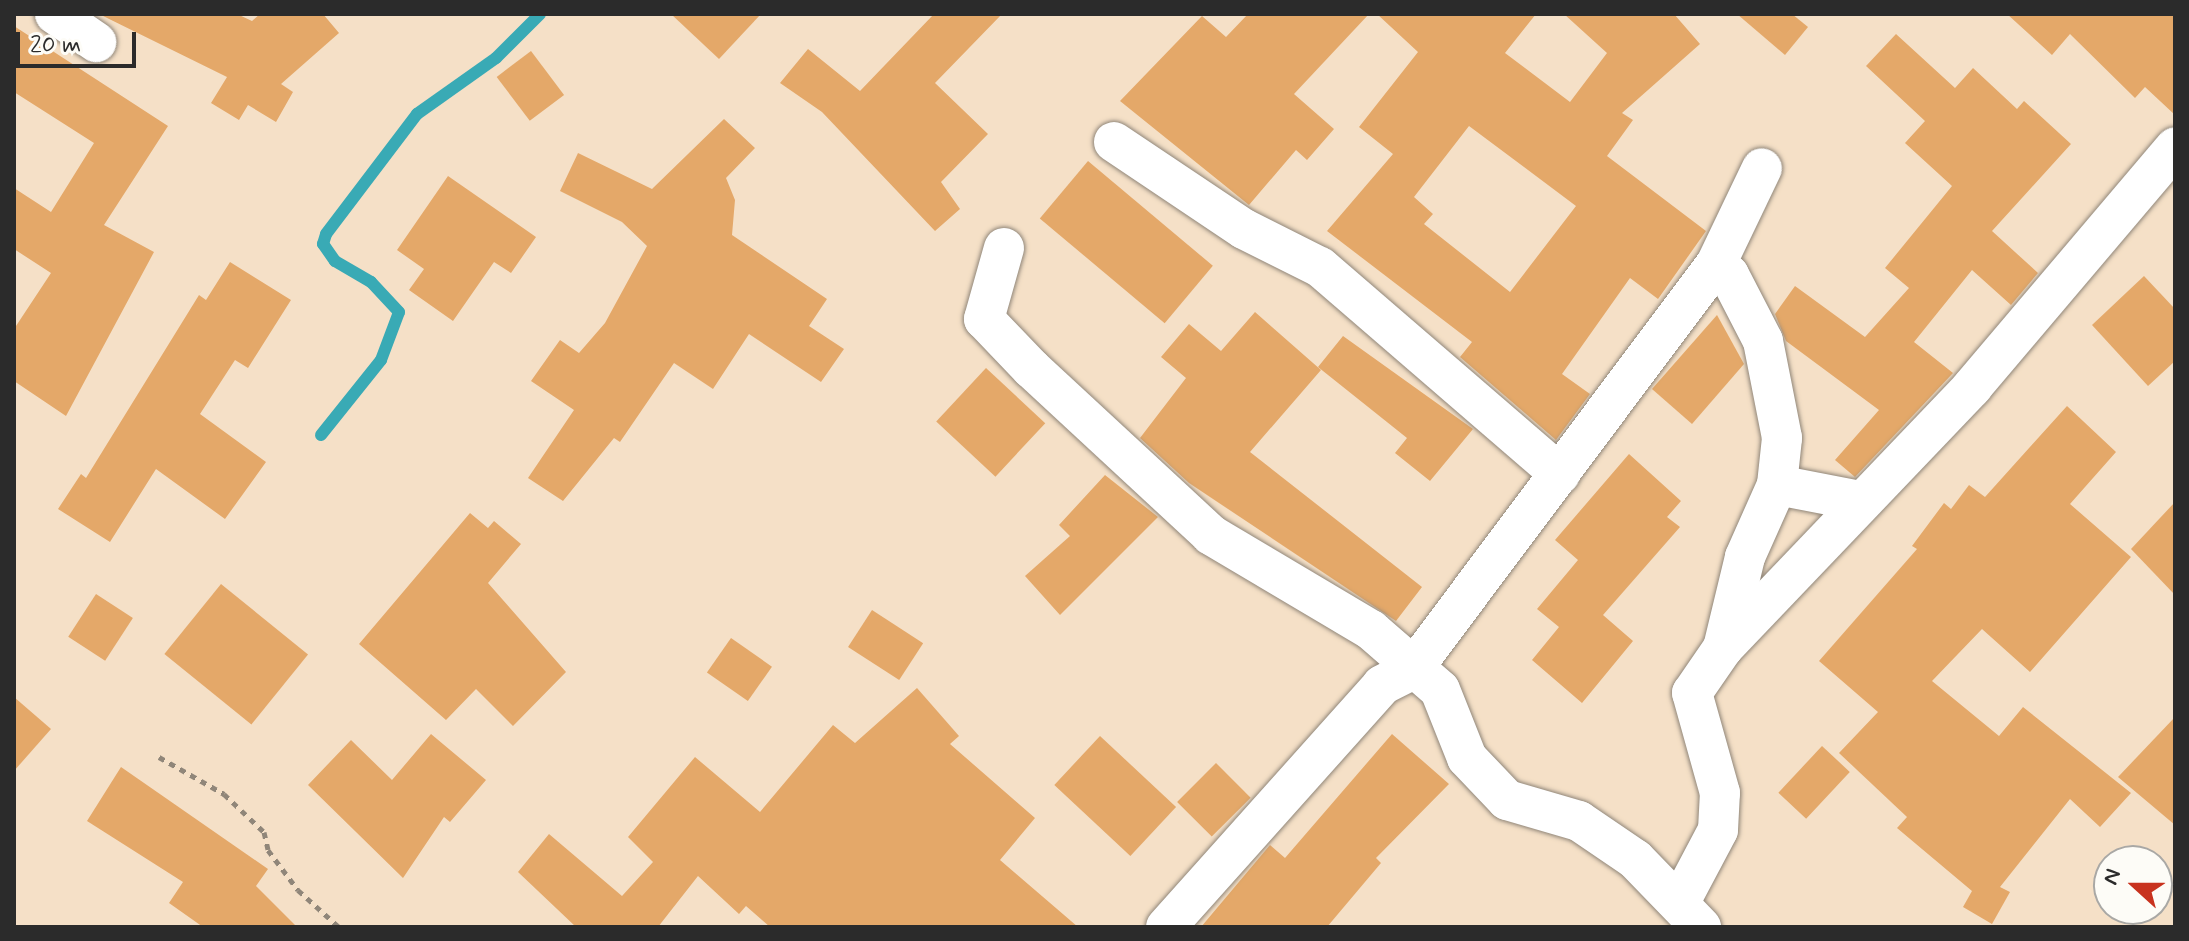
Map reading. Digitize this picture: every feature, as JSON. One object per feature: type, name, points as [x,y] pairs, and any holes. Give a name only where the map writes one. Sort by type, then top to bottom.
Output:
[{"type":"street","points":[[55,14],[96,42]]},
{"type":"street","points":[[1114,142],[1244,229],[1320,267],[1560,474]]},
{"type":"street","points":[[1004,248],[984,319],[1032,369],[1211,535],[1371,630],[1412,670],[1440,690],[1467,758],[1507,800],[1579,821],[1691,914],[1718,830],[1720,793],[1692,693],[1723,648],[2055,294],[2175,148]]},
{"type":"street","points":[[1166,927],[1382,685],[1412,670],[1716,264],[1762,168]]},
{"type":"street","points":[[1716,264],[1729,275],[1763,341],[1782,438],[1777,485],[1745,557],[1723,648]]},
{"type":"street","points":[[1777,485],[1860,501]]},
{"type":"path","points":[[159,757],[234,803],[264,832],[298,890],[339,927]]},
{"type":"building","points":[[99,14],[237,14],[252,21],[260,14],[323,14],[339,33],[281,84],[293,92],[276,122],[248,105],[239,120],[211,103],[227,77]]},
{"type":"building","points":[[671,14],[761,14],[719,59]]},
{"type":"building","points":[[934,14],[1002,14],[935,83],[988,134],[941,182],[960,209],[935,231],[822,112],[780,83],[808,49],[860,91]]},
{"type":"building","points":[[1248,14],[1369,14],[1294,94],[1334,129],[1307,160],[1296,150],[1249,205],[1120,101],[1202,16],[1226,37]]},
{"type":"building","points":[[1377,14],[1536,14],[1505,53],[1570,102],[1607,53],[1564,14],[1674,14],[1700,44],[1622,113],[1633,120],[1607,156],[1706,231],[1658,299],[1630,278],[1562,374],[1590,394],[1556,440],[1460,357],[1472,342],[1327,231],[1393,154],[1359,127],[1418,52]],"holes":[[[1469,126],[1576,206],[1510,292],[1424,224],[1433,214],[1414,197]]]},
{"type":"building","points":[[1737,14],[1792,14],[1808,27],[1785,55]]},
{"type":"building","points":[[2007,14],[2175,14],[2175,115],[2145,87],[2135,98],[2070,34],[2052,55]]},
{"type":"building","points":[[14,26],[168,126],[104,225],[154,252],[66,416],[14,381],[14,329],[51,273],[14,249],[14,188],[51,212],[94,143],[14,92]]},
{"type":"building","points":[[1896,34],[1955,88],[1973,68],[2017,109],[2024,101],[2071,144],[1992,231],[2038,273],[2011,305],[1972,270],[1914,342],[1953,373],[1855,477],[1835,460],[1879,410],[1786,341],[1775,314],[1795,286],[1865,337],[1909,288],[1885,268],[1952,186],[1905,143],[1925,121],[1866,66]]},
{"type":"building","points":[[531,51],[564,95],[530,121],[497,77]]},
{"type":"building","points":[[724,119],[755,148],[726,178],[735,200],[732,235],[827,299],[809,326],[844,349],[821,382],[749,334],[713,389],[674,363],[620,442],[614,438],[563,501],[528,478],[574,410],[531,381],[560,340],[579,353],[605,323],[647,246],[622,222],[560,191],[578,153],[652,189]]},
{"type":"building","points":[[1088,161],[1213,266],[1165,323],[1040,218]]},
{"type":"building","points":[[448,176],[536,237],[511,273],[494,262],[453,321],[409,290],[424,269],[397,250]]},
{"type":"building","points":[[230,262],[291,300],[248,368],[235,360],[200,414],[266,462],[225,519],[156,469],[110,542],[58,509],[81,474],[86,478],[199,295],[206,300]]},
{"type":"building","points":[[2144,276],[2175,309],[2175,361],[2148,386],[2092,325]]},
{"type":"building","points":[[1255,312],[1321,370],[1250,452],[1422,587],[1396,621],[1189,483],[1140,438],[1186,378],[1161,357],[1189,324],[1221,351]]},
{"type":"building","points":[[1717,315],[1744,364],[1692,424],[1652,389]]},
{"type":"building","points":[[1343,336],[1473,429],[1430,481],[1395,453],[1407,438],[1318,367]]},
{"type":"building","points":[[986,368],[1045,423],[995,477],[936,421]]},
{"type":"building","points":[[2067,406],[2116,452],[2070,504],[2131,557],[2030,672],[1982,629],[1932,681],[1999,736],[2023,707],[2131,793],[2100,827],[2070,799],[2000,887],[2010,892],[1992,924],[1963,907],[1972,891],[1897,828],[1907,817],[1839,753],[1878,712],[1819,661],[1917,549],[1912,546],[1944,503],[1951,509],[1969,485],[1985,497]]},
{"type":"building","points":[[1629,454],[1681,501],[1667,517],[1680,527],[1603,615],[1633,641],[1582,703],[1532,660],[1559,627],[1537,609],[1578,560],[1555,540]]},
{"type":"building","points":[[1105,475],[1158,517],[1060,615],[1025,576],[1070,536],[1059,525]]},
{"type":"building","points":[[2175,502],[2175,595],[2131,549]]},
{"type":"building","points":[[470,513],[488,528],[494,521],[521,544],[488,583],[566,672],[513,726],[476,689],[446,720],[359,644]]},
{"type":"building","points":[[221,584],[308,654],[251,724],[164,654]]},
{"type":"building","points":[[96,594],[133,618],[105,661],[68,637]]},
{"type":"building","points":[[872,610],[923,643],[899,680],[848,647]]},
{"type":"building","points":[[731,638],[772,667],[748,701],[707,672]]},
{"type":"building","points":[[917,688],[959,736],[950,744],[1035,818],[1000,860],[1078,927],[770,927],[746,906],[739,914],[698,876],[658,927],[576,927],[518,872],[549,834],[622,896],[653,862],[628,837],[695,757],[760,812],[833,725],[855,743]]},
{"type":"building","points":[[14,697],[51,729],[14,771]]},
{"type":"building","points":[[2175,717],[2175,825],[2118,777]]},
{"type":"building","points":[[431,734],[486,780],[450,822],[444,817],[403,878],[308,785],[351,740],[392,780]]},
{"type":"building","points":[[1392,734],[1449,784],[1376,858],[1381,863],[1327,927],[1201,927],[1270,845],[1285,858]]},
{"type":"building","points":[[1100,736],[1176,807],[1130,856],[1054,785]]},
{"type":"building","points":[[1822,746],[1850,772],[1806,819],[1778,793]]},
{"type":"building","points":[[1216,763],[1251,798],[1212,837],[1177,802]]},
{"type":"building","points":[[121,767],[268,869],[256,886],[297,927],[203,927],[169,903],[183,882],[87,821]]},
{"type":"waterway","points":[[321,435],[381,360],[399,312],[371,282],[335,261],[323,244],[326,234],[417,114],[496,58],[540,14]]}]
